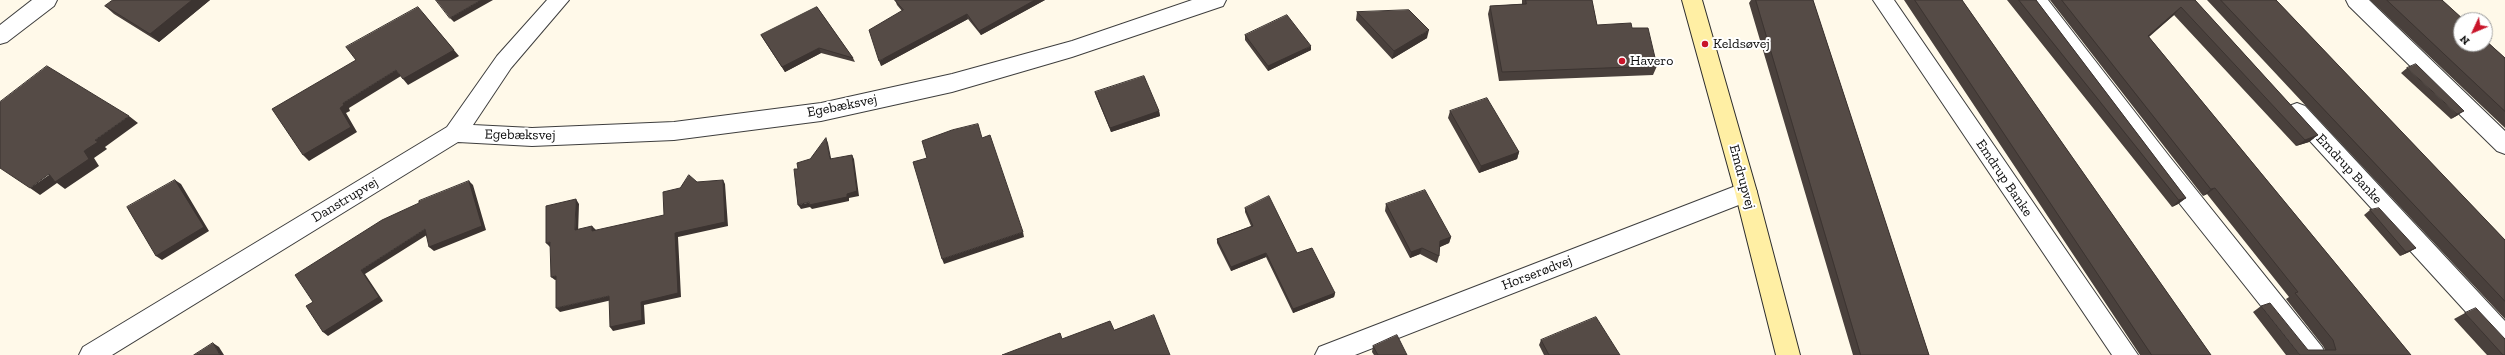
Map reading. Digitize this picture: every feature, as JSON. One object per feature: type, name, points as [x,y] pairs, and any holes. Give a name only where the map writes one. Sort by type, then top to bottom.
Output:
[{"type":"street","points":[[0,36],[47,0]]},
{"type":"street","name":"Danstrupvej","points":[[91,355],[455,133],[504,62],[559,0]]},
{"type":"street","name":"Egebæksvej","points":[[455,133],[532,137],[674,131],[821,112],[966,79],[1072,49],[1216,0]]},
{"type":"street","name":"Emdrupvej","points":[[1692,0],[1746,192],[1788,355]]},
{"type":"street","name":"Emdrup Banke","points":[[1883,0],[2126,355]]},
{"type":"street","points":[[2036,0],[2161,163],[2314,355]]},
{"type":"street","points":[[2356,0],[2505,145]]},
{"type":"street","name":"Emdrup Banke","points":[[2284,99],[2505,338]]},
{"type":"street","name":"Horserødvej","points":[[1327,355],[1746,192]]},
{"type":"building","points":[[113,0],[192,0],[150,34],[105,6]]},
{"type":"building","points":[[436,0],[481,0],[450,18]]},
{"type":"building","points":[[895,0],[1035,0],[979,31],[967,14],[879,61],[869,30],[903,10]]},
{"type":"building","points":[[1526,0],[1592,0],[1597,25],[1631,23],[1632,28],[1648,28],[1657,66],[1502,72],[1490,6],[1526,4]]},
{"type":"building","points":[[1756,0],[1813,0],[1929,355],[1861,355]]},
{"type":"building","points":[[1915,0],[1962,0],[2211,355],[2152,355]]},
{"type":"building","points":[[2019,0],[2036,0],[2186,198],[2179,200]]},
{"type":"building","points":[[2062,0],[2195,0],[2318,135],[2305,140],[2181,7],[2148,36],[2411,355],[2300,355],[2261,306],[2270,303],[2308,350],[2336,350],[2333,340],[2295,293],[2298,292],[2215,188],[2211,189]]},
{"type":"building","points":[[2221,0],[2276,0],[2505,240],[2505,301]]},
{"type":"building","points":[[2387,0],[2442,0],[2455,12],[2453,12],[2453,52],[2493,52],[2493,47],[2505,58],[2505,111]]},
{"type":"building","points":[[418,7],[454,50],[403,79],[396,70],[343,103],[344,105],[340,108],[351,127],[303,155],[272,109],[356,60],[346,47]]},
{"type":"building","points":[[817,7],[853,58],[819,48],[782,67],[761,35]]},
{"type":"building","points":[[1409,10],[1429,30],[1394,51],[1357,12]]},
{"type":"building","points":[[1287,15],[1311,46],[1268,66],[1245,35]]},
{"type":"building","points":[[2416,64],[2464,111],[2457,114],[2407,68]]},
{"type":"building","points":[[47,66],[129,116],[95,140],[98,142],[84,151],[89,159],[55,182],[49,174],[30,188],[0,168],[0,102]]},
{"type":"building","points":[[1144,76],[1159,111],[1110,128],[1095,92]]},
{"type":"building","points":[[1487,98],[1519,152],[1481,166],[1450,111]]},
{"type":"building","points":[[978,124],[982,138],[990,135],[1023,232],[942,259],[913,162],[927,158],[922,141],[952,130]]},
{"type":"building","points":[[826,138],[830,159],[852,155],[857,191],[847,194],[847,197],[809,205],[809,202],[798,205],[794,169],[798,169],[797,163],[810,159]]},
{"type":"building","points":[[689,175],[697,182],[723,180],[725,222],[675,233],[678,293],[641,302],[642,320],[610,327],[609,296],[556,308],[556,276],[551,277],[550,242],[546,243],[546,206],[576,199],[575,230],[592,226],[592,231],[664,215],[663,192],[680,188]]},
{"type":"building","points":[[175,180],[204,227],[156,256],[127,207]]},
{"type":"building","points":[[469,181],[482,226],[429,247],[425,229],[361,270],[379,297],[323,332],[306,306],[313,302],[295,275],[382,220],[419,203],[419,201]]},
{"type":"building","points":[[1425,190],[1451,237],[1440,241],[1439,256],[1422,248],[1411,252],[1386,204]]},
{"type":"building","points":[[1269,196],[1297,253],[1312,248],[1335,293],[1293,309],[1266,253],[1231,267],[1217,239],[1253,226],[1245,208]]},
{"type":"building","points":[[2379,208],[2416,248],[2406,252],[2370,210]]},
{"type":"building","points":[[2476,308],[2505,339],[2505,355],[2503,355],[2465,313]]},
{"type":"building","points":[[1154,315],[1170,355],[1002,355],[1060,333],[1062,339],[1110,321],[1114,330]]},
{"type":"building","points":[[1596,317],[1620,355],[1549,355],[1541,340]]},
{"type":"building","points":[[1397,335],[1407,355],[1378,355],[1373,346]]},
{"type":"building","points":[[213,343],[220,355],[194,355]]},
{"type":"place","name":"Keldsøvej","points":[[1705,44]]},
{"type":"place","name":"Havero","points":[[1622,61]]}]
